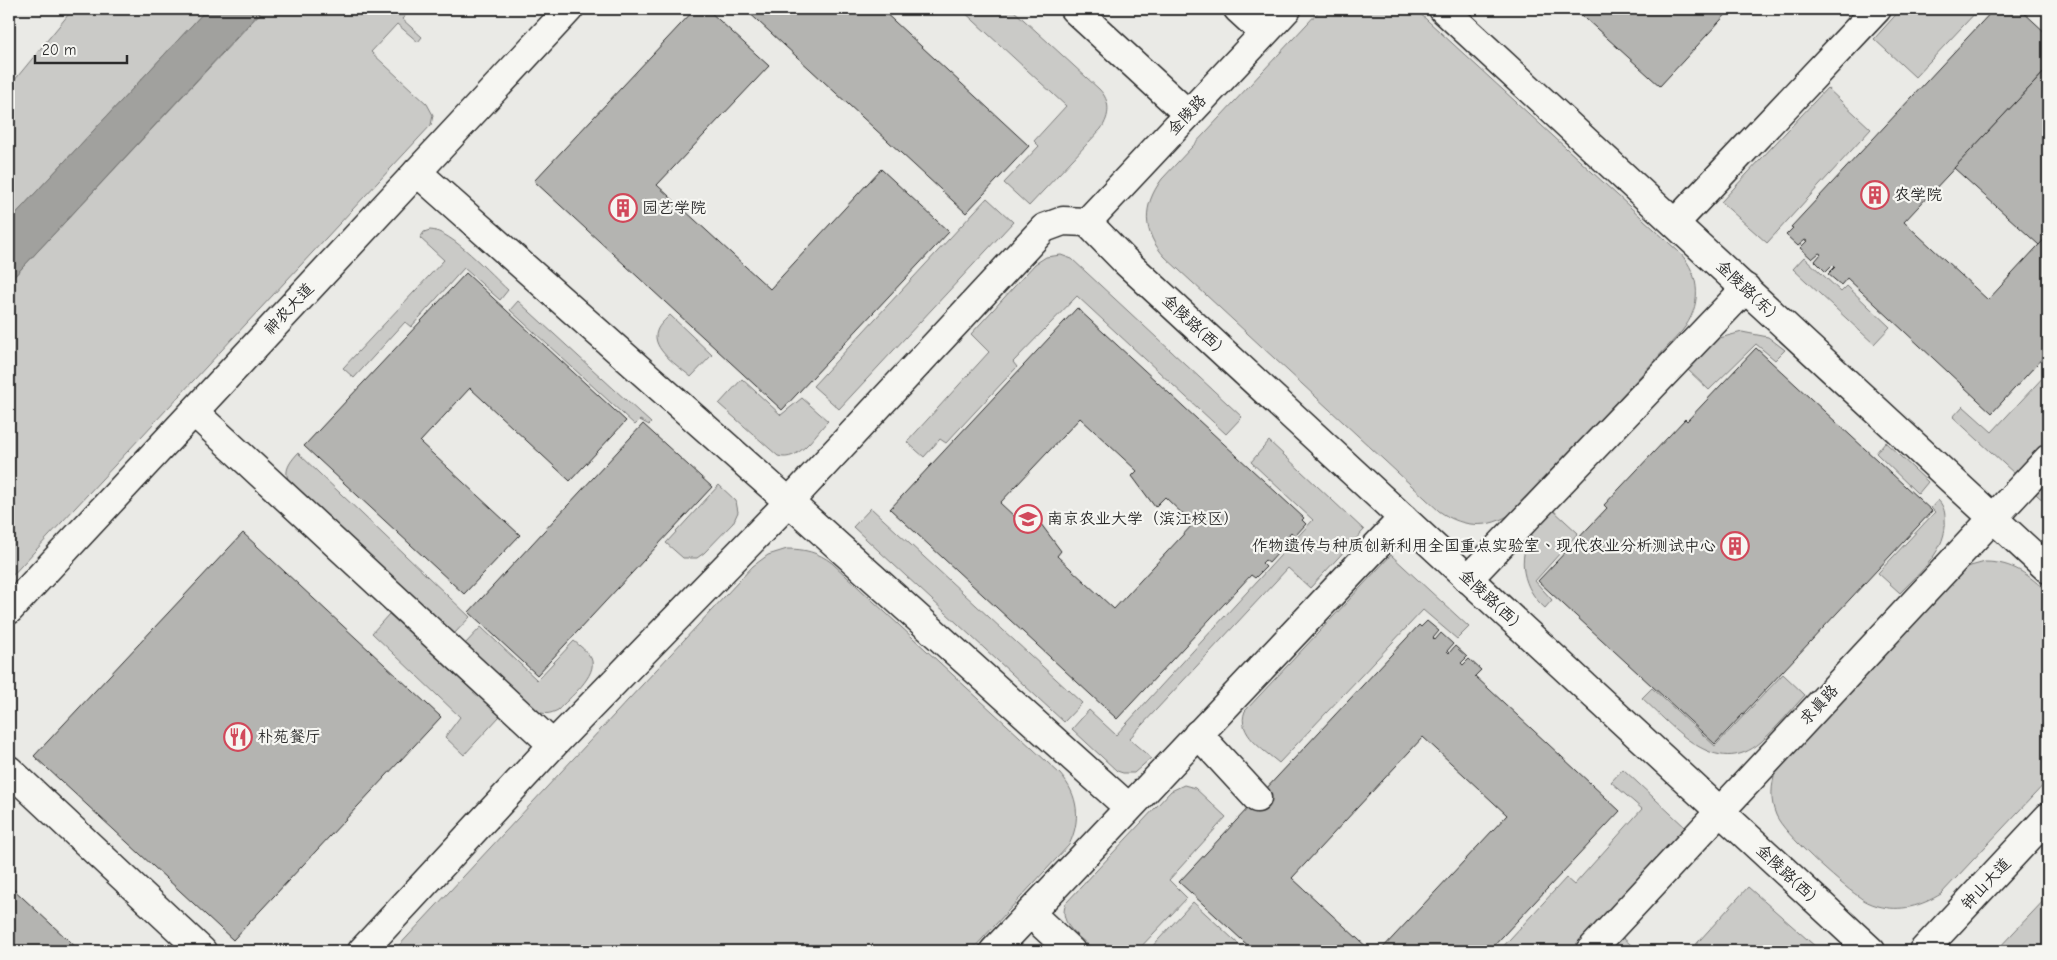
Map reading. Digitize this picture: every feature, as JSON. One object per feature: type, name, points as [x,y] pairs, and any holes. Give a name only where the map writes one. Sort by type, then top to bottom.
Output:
[{"type":"street","name":"神农大道","points":[[9,610],[569,9]]},
{"type":"street","points":[[1074,9],[1188,114]]},
{"type":"street","points":[[1238,9],[1264,32]]},
{"type":"street","name":"金陵路","points":[[1087,222],[1287,9]]},
{"type":"street","name":"金陵路(东)","points":[[1443,9],[2048,569]]},
{"type":"street","points":[[1675,223],[1877,9]]},
{"type":"street","points":[[417,172],[789,502],[1128,808]]},
{"type":"street","points":[[362,951],[553,746],[789,502],[1044,228],[1063,221],[1087,222]]},
{"type":"street","name":"金陵路(西)","points":[[1087,222],[1125,261],[1872,951]]},
{"type":"street","points":[[1468,579],[1746,288]]},
{"type":"street","points":[[194,412],[553,746]]},
{"type":"street","name":"求真路","points":[[1590,951],[2048,459]]},
{"type":"street","points":[[994,951],[1403,518]]},
{"type":"street","points":[[1198,734],[1257,798]]},
{"type":"street","points":[[9,770],[202,951]]},
{"type":"street","name":"钟山大道","points":[[1923,951],[2048,817]]},
{"type":"street","points":[[1030,913],[1071,951]]},
{"type":"shaded area","points":[[73,9],[207,9],[9,221],[9,87]]},
{"type":"shaded area","points":[[207,9],[263,9],[9,282],[9,221]]},
{"type":"shaded area","points":[[264,9],[411,9],[402,19],[422,37],[418,42],[397,24],[371,52],[427,104],[433,115],[431,125],[9,579],[9,282]]},
{"type":"shaded area","points":[[961,9],[1012,9],[1099,89],[1106,98],[1108,109],[1101,129],[1029,206],[1004,183],[1039,146],[1034,141],[1066,106]]},
{"type":"shaded area","points":[[1321,9],[1415,9],[1680,253],[1692,271],[1695,281],[1696,301],[1689,321],[1682,331],[1518,508],[1499,520],[1489,523],[1469,524],[1449,517],[1439,511],[1165,257],[1157,248],[1152,238],[1147,219],[1148,209],[1155,189],[1162,179]]},
{"type":"shaded area","points":[[1901,9],[1979,9],[1915,77],[1874,39]]},
{"type":"shaded area","points":[[1827,88],[1871,129],[1767,243],[1721,202]]},
{"type":"shaded area","points":[[987,198],[1013,222],[839,409],[813,386]]},
{"type":"shaded area","points":[[430,230],[449,237],[508,290],[500,300],[464,268],[411,327],[405,322],[354,378],[343,368],[444,260],[420,238],[424,232]]},
{"type":"shaded area","points":[[1061,255],[1072,259],[1242,417],[1226,434],[1077,296],[1013,362],[1017,367],[946,443],[940,439],[924,457],[907,442],[989,352],[971,334],[1035,264],[1046,257]]},
{"type":"shaded area","points":[[1804,257],[1841,292],[1847,286],[1890,327],[1874,344],[1793,269]]},
{"type":"shaded area","points":[[518,301],[651,423],[649,425],[640,420],[635,425],[510,310]]},
{"type":"shaded area","points":[[670,315],[712,355],[691,377],[667,357],[658,344],[656,338],[657,331]]},
{"type":"shaded area","points":[[1742,332],[1768,337],[1785,350],[1775,360],[1756,344],[1709,390],[1686,368],[1716,339]]},
{"type":"shaded area","points":[[2048,372],[2048,439],[2016,475],[1953,417],[1963,406],[1992,432]]},
{"type":"shaded area","points":[[742,379],[781,415],[802,398],[828,421],[800,451],[786,457],[778,456],[719,404]]},
{"type":"shaded area","points":[[1269,441],[1364,530],[1310,588],[1288,568],[1129,739],[1151,758],[1134,773],[1117,771],[1072,729],[1089,710],[1116,735],[1313,520],[1251,462]]},
{"type":"shaded area","points":[[1885,442],[1928,482],[1918,494],[1876,453]]},
{"type":"shaded area","points":[[298,453],[470,617],[453,635],[292,486],[287,473],[291,461]]},
{"type":"shaded area","points":[[2048,480],[2048,505],[2036,494]]},
{"type":"shaded area","points":[[719,485],[736,501],[738,512],[733,523],[697,558],[683,558],[666,543]]},
{"type":"shaded area","points":[[1938,500],[1945,515],[1945,530],[1942,540],[1931,560],[1900,593],[1878,573],[1935,512],[1931,508]]},
{"type":"shaded area","points":[[871,508],[1082,703],[1064,722],[853,527]]},
{"type":"shaded area","points":[[1553,510],[1578,533],[1535,581],[1552,600],[1545,608],[1531,592],[1524,573],[1523,563],[1527,543],[1532,534]]},
{"type":"shaded area","points":[[787,549],[811,552],[832,563],[1060,774],[1071,791],[1076,808],[1076,817],[1073,836],[1069,845],[971,951],[394,951],[753,566],[768,555]]},
{"type":"shaded area","points":[[1391,555],[1469,627],[1457,639],[1423,610],[1279,763],[1259,747],[1248,734],[1244,727],[1245,711]]},
{"type":"shaded area","points":[[1985,562],[2012,567],[2027,575],[2048,593],[2048,780],[1941,894],[1911,907],[1886,908],[1875,905],[1863,899],[1839,881],[1789,834],[1774,810],[1772,787],[1776,770],[1959,572],[1967,567]]},
{"type":"shaded area","points":[[389,614],[500,716],[464,755],[445,737],[460,717],[372,633]]},
{"type":"shaded area","points":[[481,627],[537,680],[574,641],[591,658],[591,672],[581,686],[558,710],[547,714],[536,711],[464,645]]},
{"type":"shaded area","points":[[1783,674],[1805,695],[1761,742],[1744,752],[1728,756],[1712,753],[1681,735],[1642,698],[1652,688],[1715,746]]},
{"type":"shaded area","points":[[1623,769],[1686,828],[1571,951],[1499,951],[1566,878],[1574,885],[1642,809],[1611,782]]},
{"type":"shaded area","points":[[1184,785],[1195,788],[1226,817],[1169,880],[1187,898],[1137,951],[1096,951],[1072,931],[1068,925],[1064,911],[1066,903],[1171,791]]},
{"type":"shaded area","points":[[1748,887],[1816,947],[1819,951],[1690,951]]},
{"type":"shaded area","points":[[2048,896],[2048,951],[1996,951]]},
{"type":"shaded area","points":[[1193,902],[1246,951],[1148,951]]},
{"type":"shaded area","points":[[1622,937],[1638,951],[1609,951]]},
{"type":"building","name":"园艺学院","points":[[695,9],[707,9],[769,66],[657,185],[770,289],[881,169],[949,232],[782,410],[534,181]]},
{"type":"building","points":[[745,9],[881,9],[1029,146],[966,213]]},
{"type":"building","points":[[1575,9],[1731,9],[1660,86]]},
{"type":"building","name":"农学院","points":[[1994,9],[2020,9],[2048,35],[2048,68],[1904,222],[1988,300],[2048,235],[2048,352],[1992,413],[1847,278],[1841,285],[1828,274],[1835,267],[1833,265],[1826,272],[1815,261],[1821,254],[1819,253],[1812,259],[1800,248],[1807,241],[1805,240],[1798,246],[1786,235],[1793,228],[1791,227]]},
{"type":"building","points":[[2048,68],[2048,235],[2039,245],[1954,168]]},
{"type":"building","points":[[466,273],[626,421],[570,481],[470,388],[420,442],[520,535],[464,594],[304,446]]},
{"type":"building","points":[[1077,308],[1304,518],[1302,520],[1306,524],[1295,536],[1291,532],[1289,534],[1293,539],[1282,549],[1278,546],[1275,549],[1279,552],[1269,563],[1265,560],[1262,563],[1266,567],[1255,578],[1251,575],[1117,719],[890,509]],"holes":[[[1080,418],[1137,471],[1132,476],[1155,507],[1165,497],[1193,524],[1114,609],[1057,556],[1061,551],[1038,520],[1029,530],[1000,503]]]},
{"type":"building","name":"作物遗传与种质创新利用全国重点实验室、现代农业分析测试中心","points":[[1756,348],[1932,511],[1715,744],[1538,581],[1607,508],[1604,505],[1685,419],[1687,421]]},
{"type":"building","points":[[643,424],[712,487],[537,675],[469,612]]},
{"type":"building","name":"朴苑餐厅","points":[[243,533],[441,717],[233,940],[34,756]]},
{"type":"building","points":[[1427,621],[1439,631],[1433,638],[1435,640],[1441,633],[1453,644],[1447,651],[1449,653],[1455,646],[1467,657],[1461,663],[1463,665],[1469,659],[1481,670],[1475,676],[1620,811],[1489,951],[1480,949],[1478,951],[1380,951],[1507,815],[1423,737],[1292,878],[1371,951],[1254,951],[1179,882],[1419,625],[1421,627]]},
{"type":"building","points":[[9,885],[80,951],[9,951]]},
{"type":"place","name":"农学院","points":[[1875,195]]},
{"type":"place","name":"园艺学院","points":[[623,208]]},
{"type":"place","name":"南京农业大学（滨江校区）","points":[[1028,519]]},
{"type":"place","name":"作物遗传与种质创新利用全国重点实验室、现代农业分析测试中心","points":[[1735,546]]},
{"type":"place","name":"朴苑餐厅","points":[[238,737]]}]
